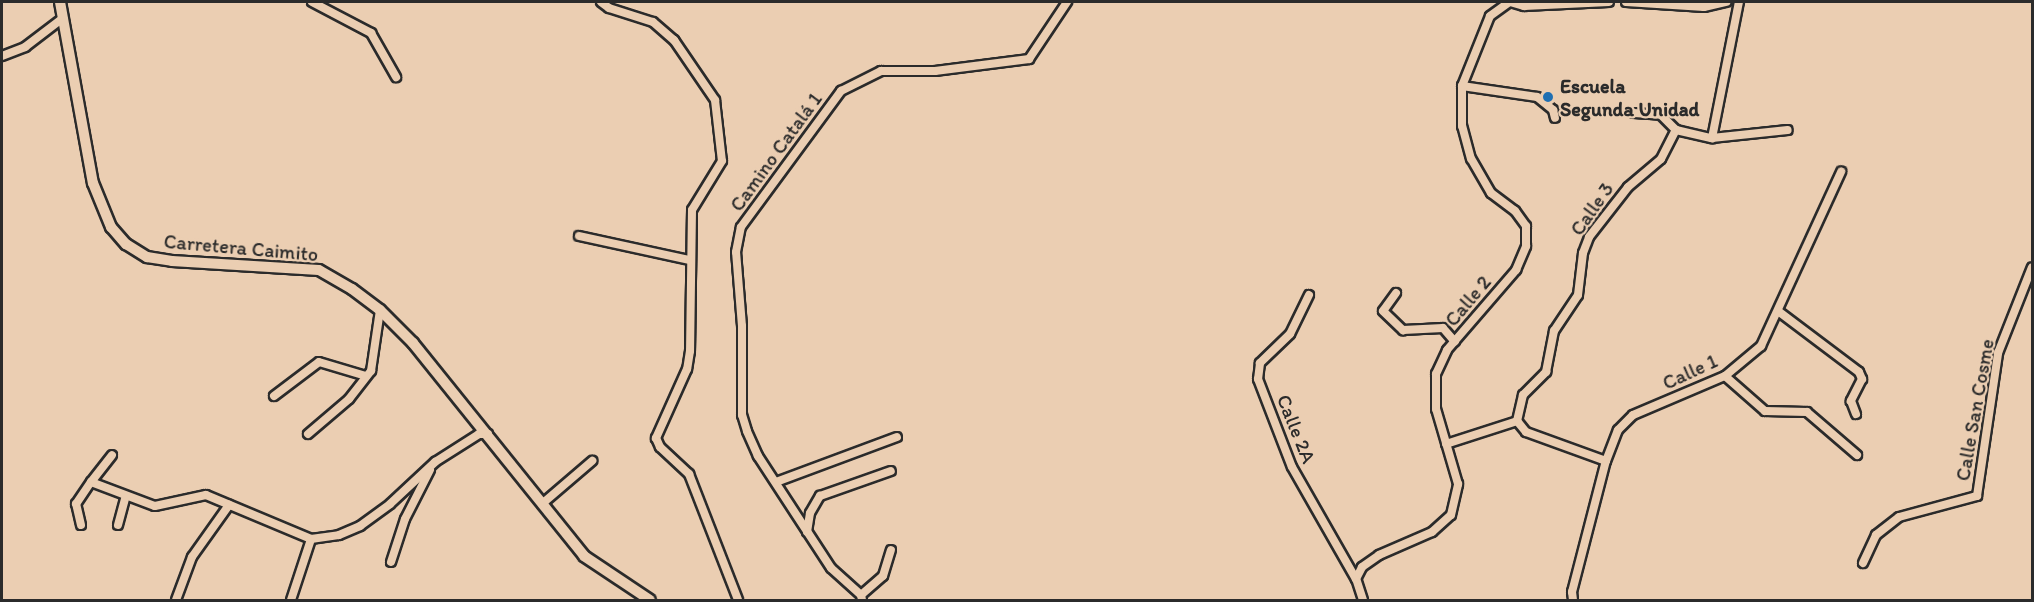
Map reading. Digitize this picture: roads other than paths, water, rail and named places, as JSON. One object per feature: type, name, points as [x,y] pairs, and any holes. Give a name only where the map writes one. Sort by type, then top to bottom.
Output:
[{"type":"street","name":"Carretera Caimito","points":[[60,2],[93,183],[111,226],[126,244],[147,257],[172,261],[319,270],[380,310],[489,434],[584,556],[650,600]]},
{"type":"street","points":[[312,2],[371,33],[396,77]]},
{"type":"street","points":[[601,2],[609,8],[653,21],[674,40],[715,100],[722,161],[692,210],[690,351],[687,369],[656,438],[660,447],[689,474],[738,600]]},
{"type":"street","name":"Camino Catalá 1","points":[[862,598],[831,568],[807,532],[758,456],[742,415],[742,326],[736,252],[741,227],[842,91],[881,71],[935,71],[1029,59],[1067,2]]},
{"type":"street","points":[[1510,2],[1524,6],[1609,2]]},
{"type":"street","name":"Calle 2","points":[[1356,579],[1362,567],[1379,555],[1432,532],[1451,515],[1458,484],[1436,410],[1436,374],[1439,363],[1516,270],[1526,246],[1526,226],[1522,219],[1491,193],[1471,159],[1462,126],[1462,86],[1490,15],[1510,2]]},
{"type":"street","points":[[1626,2],[1704,7],[1726,2]]},
{"type":"street","points":[[1712,138],[1739,2]]},
{"type":"street","points":[[2,56],[26,47],[63,18]]},
{"type":"street","points":[[1462,86],[1537,97],[1553,110],[1555,118]]},
{"type":"street","points":[[1634,113],[1661,115],[1676,130],[1712,138],[1788,130]]},
{"type":"street","name":"Calle 3","points":[[1517,421],[1523,395],[1546,372],[1554,331],[1578,295],[1583,253],[1589,237],[1628,187],[1661,159],[1676,130]]},
{"type":"street","name":"Calle 1","points":[[1573,600],[1606,461],[1618,430],[1633,415],[1725,376],[1761,346],[1841,172]]},
{"type":"street","points":[[579,236],[690,260]]},
{"type":"street","name":"Calle San Cosme","points":[[1863,563],[1876,535],[1899,517],[1977,496],[1998,353],[2032,267]]},
{"type":"street","points":[[1396,293],[1383,310],[1403,330],[1443,328],[1455,342]]},
{"type":"street","name":"Calle 2A","points":[[1309,295],[1290,334],[1260,363],[1258,379],[1292,467],[1356,579]]},
{"type":"street","points":[[308,434],[362,387],[366,376],[371,371],[380,310]]},
{"type":"street","points":[[1778,311],[1859,372],[1862,380],[1851,401],[1856,414]]},
{"type":"street","points":[[274,396],[320,362],[366,376]]},
{"type":"street","points":[[1725,376],[1765,411],[1807,412],[1857,455]]},
{"type":"street","points":[[1446,444],[1517,421],[1526,432],[1606,461]]},
{"type":"street","points":[[91,482],[155,506],[206,495],[311,539],[339,535],[360,526],[435,462],[479,434],[489,434]]},
{"type":"street","points":[[776,482],[897,437]]},
{"type":"street","points":[[81,525],[76,504],[112,455]]},
{"type":"street","points":[[543,503],[592,461]]},
{"type":"street","points":[[391,562],[405,519],[435,462]]},
{"type":"street","points":[[807,532],[810,513],[820,496],[891,471]]},
{"type":"street","points":[[118,525],[126,496]]},
{"type":"street","points":[[176,600],[192,557],[229,505]]},
{"type":"street","points":[[291,600],[311,539]]},
{"type":"street","points":[[862,598],[884,576],[891,550]]},
{"type":"street","points":[[1356,579],[1363,600]]},
{"type":"place","name":"Escuela Segunda Unidad","points":[[1548,97]]}]
